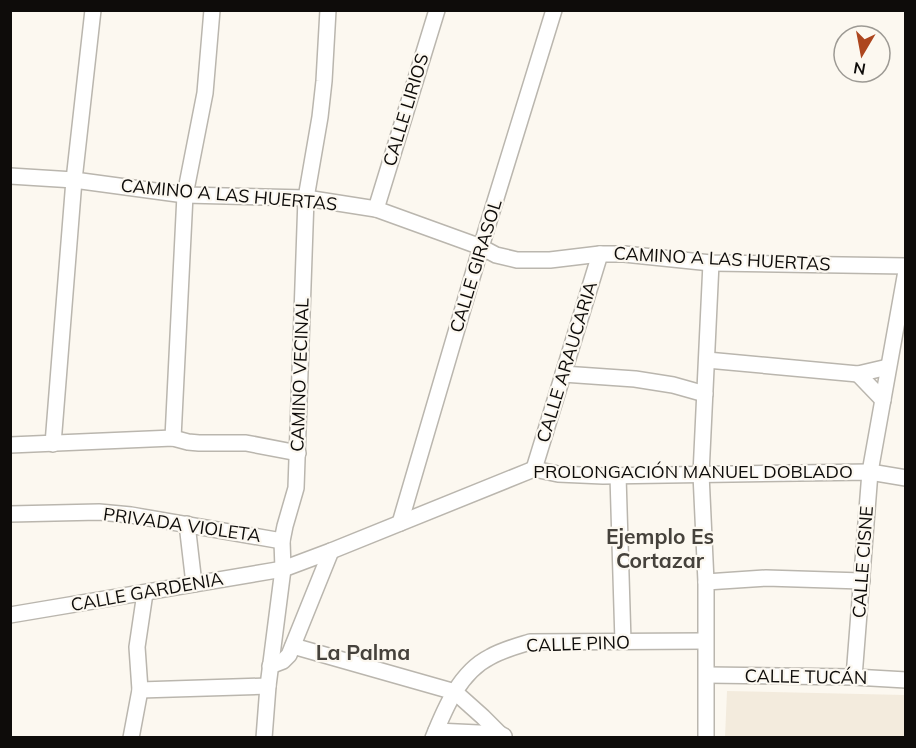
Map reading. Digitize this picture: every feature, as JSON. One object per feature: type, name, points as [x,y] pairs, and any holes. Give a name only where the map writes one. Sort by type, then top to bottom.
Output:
[{"type":"street","points":[[53,444],[74,180],[93,10]]},
{"type":"street","points":[[173,438],[184,195],[205,93],[212,10]]},
{"type":"street","name":"CAMINO VECINAL","points":[[264,738],[270,666],[283,569],[282,541],[296,488],[306,198],[320,117],[328,10]]},
{"type":"street","name":"CALLE LIRIOS","points":[[376,209],[437,10]]},
{"type":"street","name":"CALLE GIRASOL","points":[[400,523],[554,10]]},
{"type":"street","name":"CAMINO A LAS HUERTAS","points":[[10,176],[74,180],[184,195],[306,198],[376,209],[481,247],[496,255],[517,260],[550,260],[600,254],[640,255],[711,263],[906,266]]},
{"type":"street","name":"CALLE ARAUCARIA","points":[[534,469],[600,254]]},
{"type":"street","points":[[706,738],[706,582],[701,474],[711,263]]},
{"type":"street","name":"CALLE CISNE","points":[[854,677],[870,472],[906,271]]},
{"type":"street","points":[[707,360],[858,374],[888,367]]},
{"type":"street","points":[[563,374],[634,379],[673,385],[705,394]]},
{"type":"street","points":[[858,374],[883,400]]},
{"type":"street","points":[[10,445],[173,438],[199,443],[246,443],[298,453]]},
{"type":"street","name":"PROLONGACIÓN MANUEL DOBLADO","points":[[283,569],[331,552],[534,469],[558,474],[618,476],[870,472],[906,478]]},
{"type":"street","points":[[618,476],[623,642]]},
{"type":"street","name":"PRIVADA VIOLETA","points":[[10,514],[99,512],[131,515],[282,541]]},
{"type":"street","points":[[187,524],[194,585]]},
{"type":"street","points":[[270,666],[283,661],[289,655],[331,552]]},
{"type":"street","name":"CALLE GARDENIA","points":[[10,615],[283,569]]},
{"type":"street","points":[[706,582],[766,578],[862,581]]},
{"type":"street","points":[[131,738],[140,690],[137,647],[145,593]]},
{"type":"street","name":"CALLE PINO","points":[[434,734],[455,692],[472,669],[489,657],[530,642],[705,642]]},
{"type":"street","points":[[293,646],[455,692],[504,736]]},
{"type":"street","name":"CALLE TUCÁN","points":[[707,675],[906,680]]},
{"type":"street","points":[[140,690],[268,686]]},
{"type":"street","points":[[434,734],[504,736]]},
{"type":"shaded area","points":[[727,691],[905,695],[905,737],[725,737]]},
{"type":"district","name":"Ejemplo Es Cortazar","points":[[660,549]]},
{"type":"district","name":"La Palma","points":[[363,653]]}]
